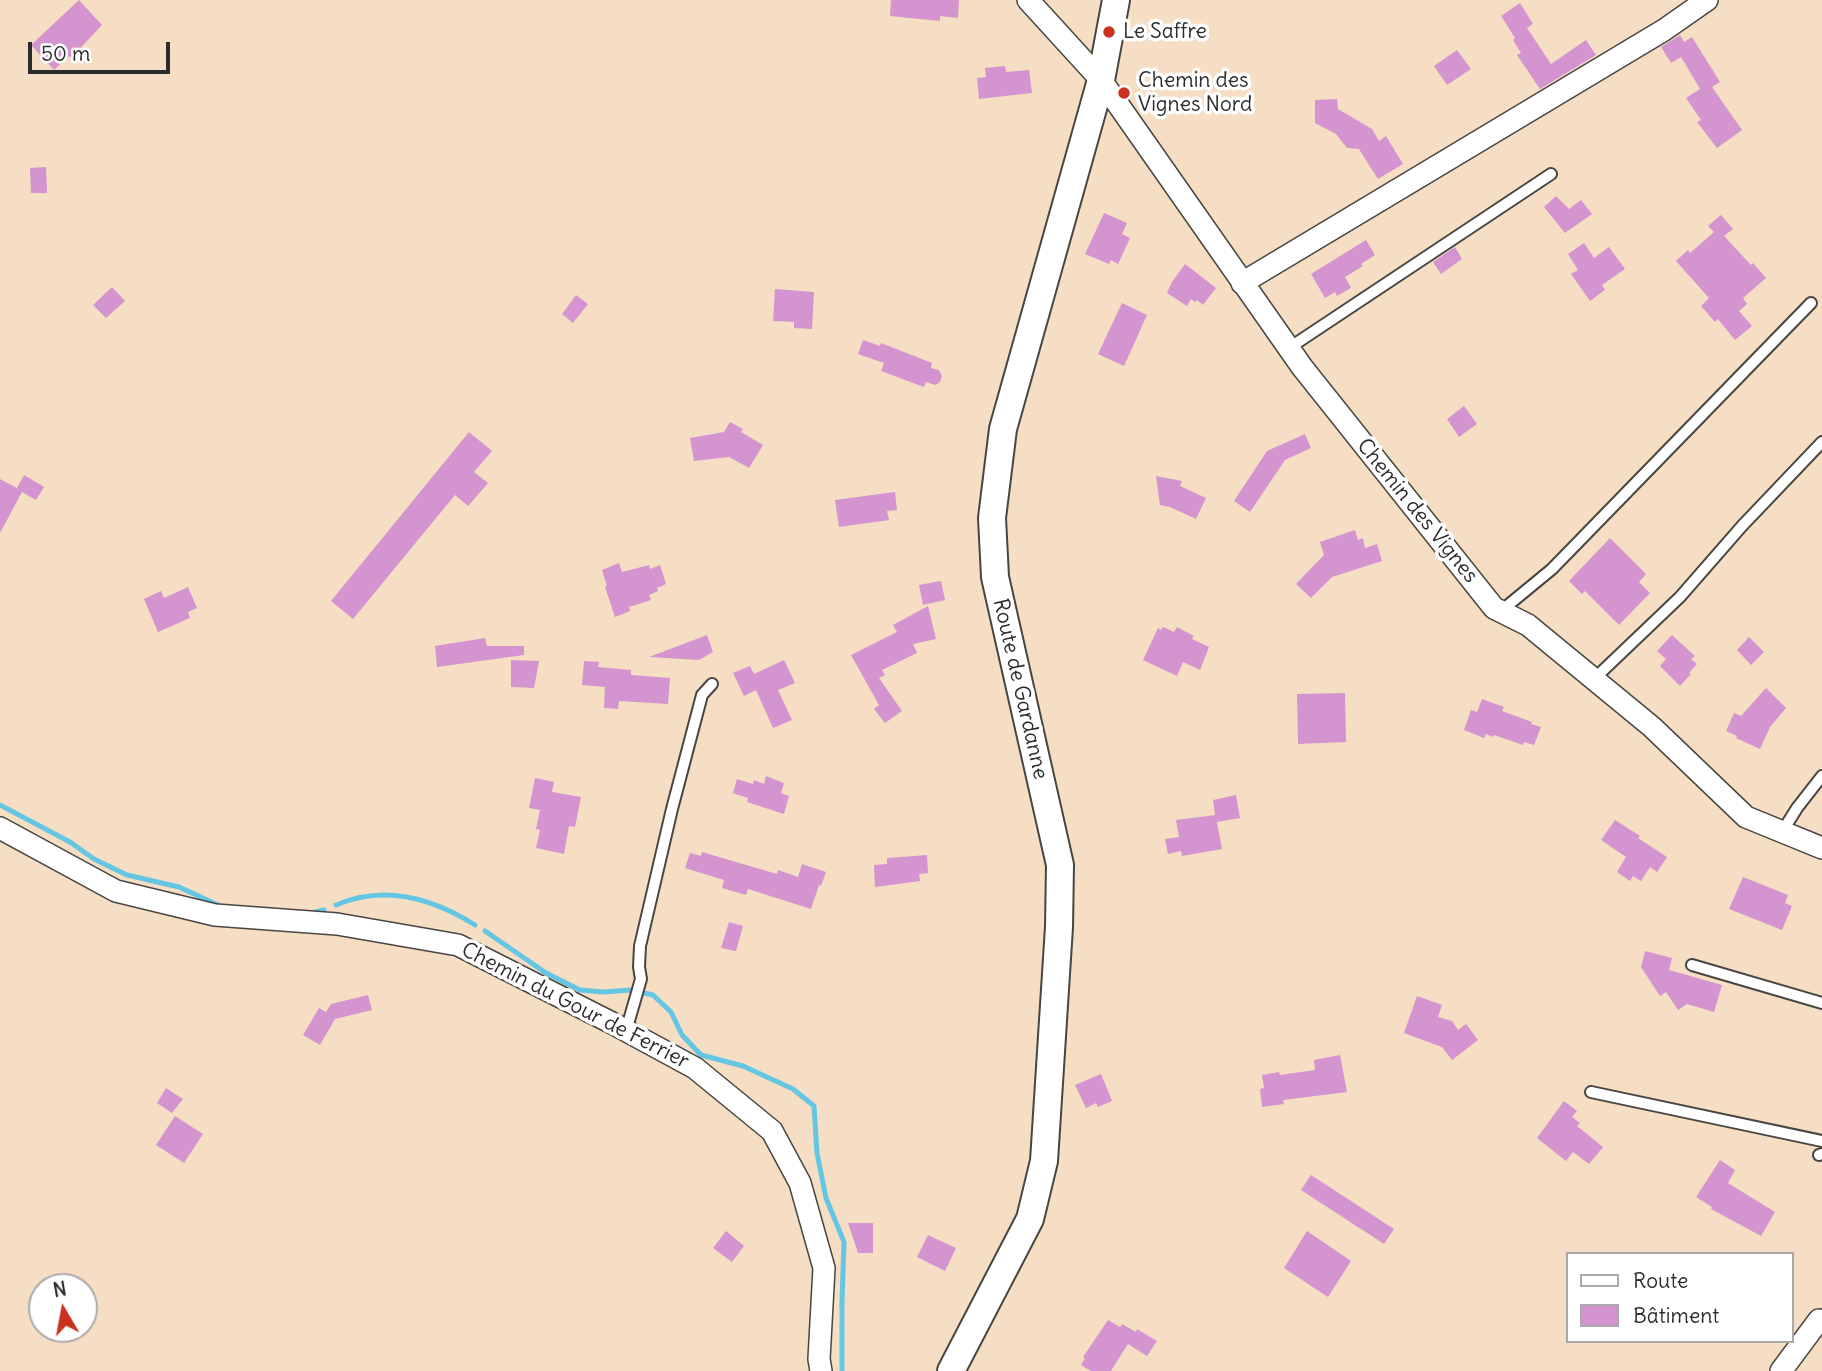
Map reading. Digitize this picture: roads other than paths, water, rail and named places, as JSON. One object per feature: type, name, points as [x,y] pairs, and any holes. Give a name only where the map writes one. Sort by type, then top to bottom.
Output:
[{"type":"street","name":"Chemin des Vignes","points":[[1028,0],[1101,80],[1289,348],[1494,608],[1528,625],[1652,727],[1746,817],[1822,848]]},
{"type":"street","name":"Route de Gardanne","points":[[951,1371],[1030,1219],[1044,1161],[1059,927],[1060,865],[995,577],[992,518],[1003,429],[1101,80],[1116,0]]},
{"type":"street","points":[[1242,284],[1652,37],[1707,0]]},
{"type":"street","name":"Chemin du Gour de Ferrier","points":[[0,828],[116,891],[215,915],[337,924],[458,945],[695,1068],[772,1131],[800,1183],[824,1268],[819,1359],[821,1371]]},
{"type":"street","points":[[1781,1371],[1819,1320]]},
{"type":"lane","points":[[1289,348],[1551,174]]},
{"type":"lane","points":[[1501,611],[1552,569],[1811,303]]},
{"type":"lane","points":[[1594,679],[1680,597],[1742,526],[1822,442]]},
{"type":"lane","points":[[626,1031],[641,979],[640,946],[671,810],[702,695],[712,684]]},
{"type":"lane","points":[[1782,832],[1822,776]]},
{"type":"lane","points":[[1692,965],[1822,1003]]},
{"type":"lane","points":[[1591,1092],[1822,1142]]},
{"type":"waterway","points":[[0,805],[127,875],[179,887],[220,906]]},
{"type":"waterway","points":[[336,905],[372,895],[408,897],[442,908],[475,925]]},
{"type":"waterway","points":[[310,913],[324,910]]},
{"type":"waterway","points":[[485,931],[546,973],[580,990],[630,990],[653,995],[671,1012],[682,1035],[701,1055],[743,1066],[793,1089],[814,1106],[817,1153],[826,1198],[844,1242],[842,1371]]},
{"type":"place","name":"Le Saffre","points":[[1109,32]]},
{"type":"place","name":"Chemin des Vignes Nord","points":[[1124,93]]}]
